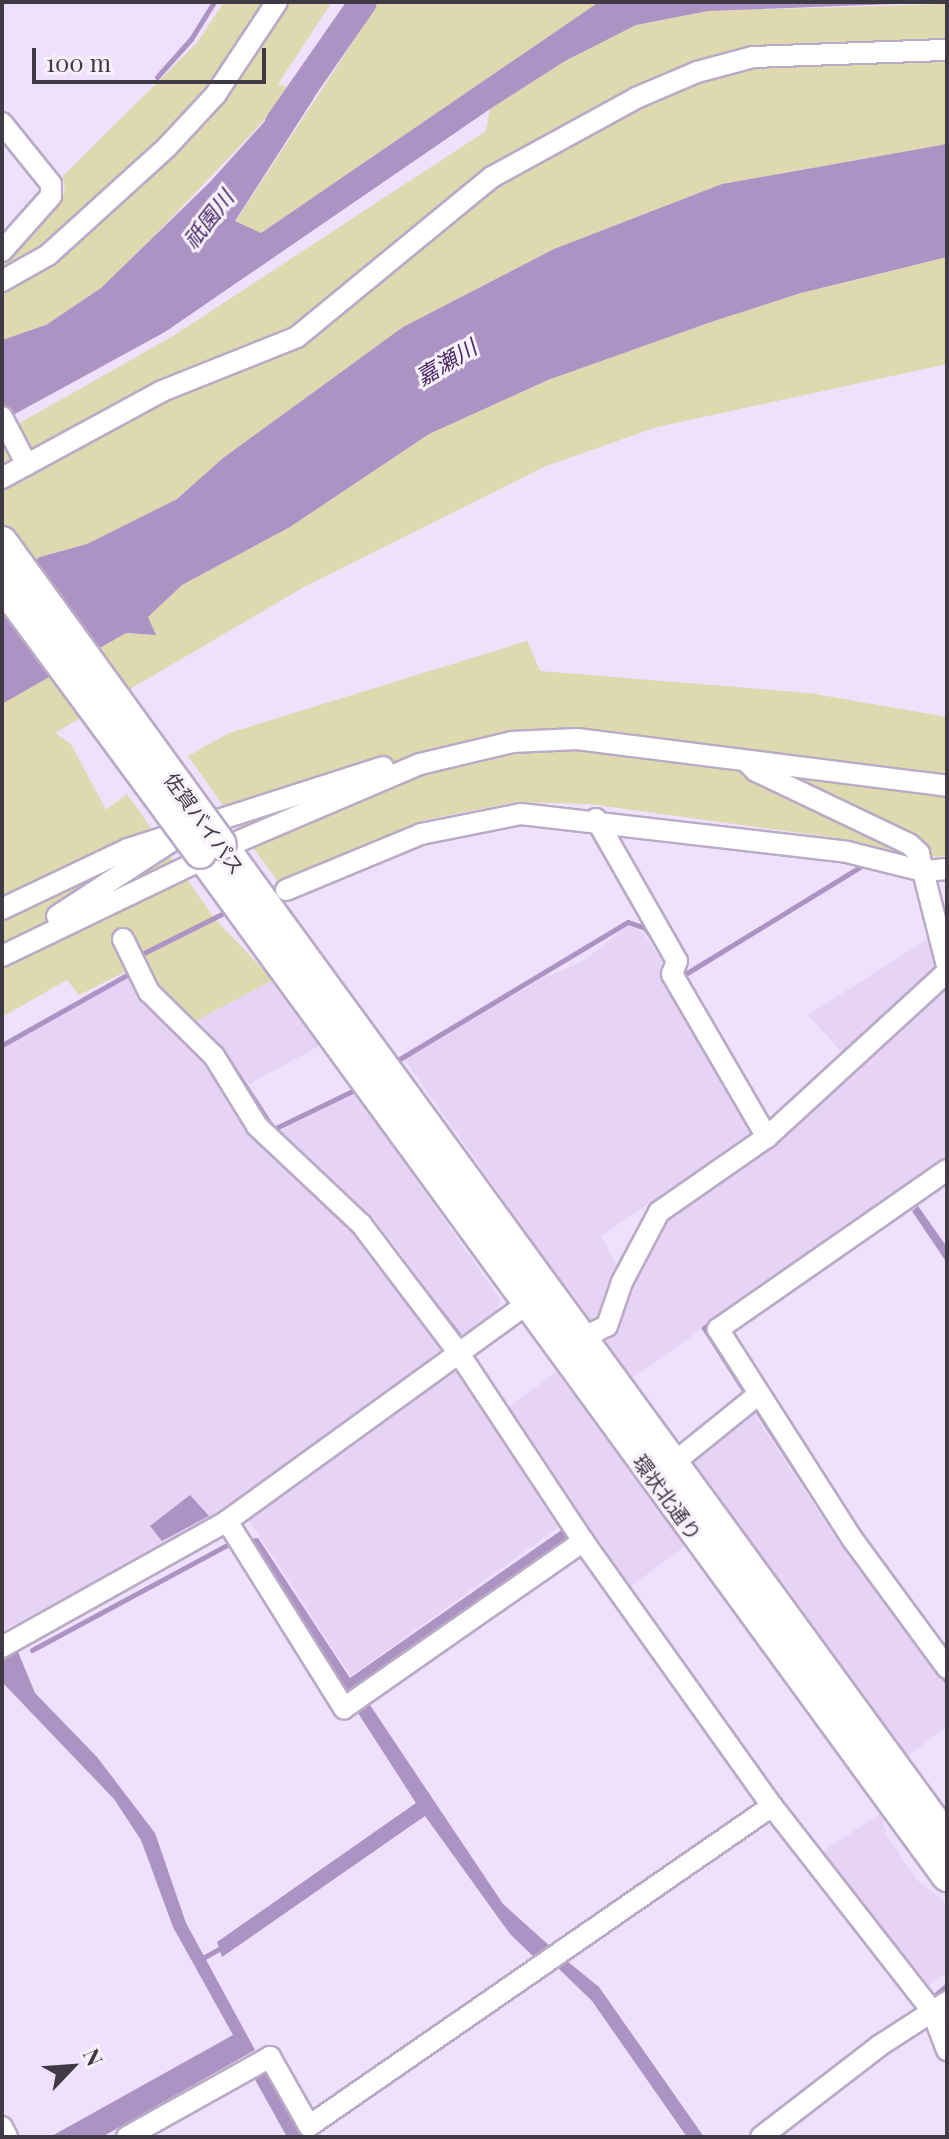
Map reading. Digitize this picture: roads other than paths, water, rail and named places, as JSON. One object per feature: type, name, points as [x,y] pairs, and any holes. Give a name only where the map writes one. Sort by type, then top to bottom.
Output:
[{"type":"highway","name":"佐賀バイパス","points":[[2,542],[211,850]]},
{"type":"highway","name":"佐賀バイパス","points":[[2,584],[211,850],[402,1108]]},
{"type":"highway","name":"環状北通り","points":[[402,1108],[947,1876]]},
{"type":"highway","name":"環状北通り","points":[[535,1298],[579,1340],[947,1839]]},
{"type":"street","points":[[2,281],[48,255],[167,147],[216,94],[277,2]]},
{"type":"street","points":[[2,478],[162,391],[297,337],[492,177],[636,98],[697,72],[753,57],[947,50]]},
{"type":"street","points":[[2,123],[51,184],[51,196],[2,251]]},
{"type":"street","points":[[2,417],[27,465]]},
{"type":"street","points":[[2,909],[128,849],[211,850],[420,764],[512,742],[577,739],[947,786]]},
{"type":"street","points":[[579,1340],[607,1326],[622,1282],[659,1212],[767,1137],[947,969],[921,862],[823,800],[756,771],[747,762]]},
{"type":"street","points":[[8,952],[211,850],[395,763],[420,764]]},
{"type":"street","points":[[286,890],[421,834],[521,814],[596,819],[921,862],[947,869]]},
{"type":"street","points":[[596,819],[677,961],[672,974],[767,1137]]},
{"type":"street","points":[[8,952],[34,930],[168,848],[211,850]]},
{"type":"street","points":[[123,939],[137,969],[214,1056],[257,1126],[361,1224],[458,1352],[579,1534],[772,1806],[941,2006],[947,2050]]},
{"type":"street","points":[[947,1170],[718,1329],[753,1399],[947,1668]]},
{"type":"street","points":[[2,1647],[227,1521],[535,1298]]},
{"type":"street","points":[[671,1465],[753,1399]]},
{"type":"street","points":[[227,1521],[344,1708],[579,1534]]},
{"type":"street","points":[[127,2137],[270,2057],[309,2126],[772,1806]]},
{"type":"street","points":[[761,2137],[941,2006]]},
{"type":"street","points":[[2,2127],[7,2137]]},
{"type":"water","points":[[599,2],[947,2],[708,11],[636,25],[565,61],[490,109],[165,332],[2,421],[2,340],[46,325],[101,288],[210,182],[294,89],[314,98],[235,221],[261,233]]},
{"type":"water","name":"嘉瀬川","points":[[947,144],[947,257],[801,293],[711,322],[548,380],[429,434],[290,527],[182,585],[148,617],[156,635],[126,633],[2,704],[2,580],[40,557],[87,544],[177,499],[223,458],[403,327],[554,249],[722,184]]},
{"type":"water","points":[[918,1206],[947,1247],[947,1263],[912,1211]]},
{"type":"water","points":[[190,1495],[209,1516],[162,1541],[150,1526]]},
{"type":"water","points":[[563,1529],[570,1539],[349,1695],[248,1539],[258,1538],[350,1678]]},
{"type":"water","points":[[18,1652],[35,1693],[97,1757],[155,1833],[186,1923],[255,2050],[102,2137],[50,2137],[233,2035],[173,1927],[141,1840],[114,1799],[2,1682],[2,1661]]},
{"type":"water","points":[[370,1705],[503,1904],[552,1948],[537,1960],[510,1934],[425,1816],[222,1957],[217,1942],[416,1803],[358,1713]]},
{"type":"water","points":[[567,1961],[599,1987],[704,2137],[687,2137],[592,2001],[556,1966]]},
{"type":"water","points":[[265,2068],[304,2137],[287,2137],[253,2076]]},
{"type":"waterway","points":[[157,77],[191,39],[214,2]]},
{"type":"waterway","name":"祇園川","points":[[279,123],[363,2]]},
{"type":"waterway","points":[[549,808],[813,838]]},
{"type":"waterway","points":[[687,973],[860,867]]},
{"type":"waterway","points":[[141,959],[140,955],[230,910]]},
{"type":"waterway","points":[[393,1063],[628,922],[645,928],[655,942]]},
{"type":"waterway","points":[[2,1045],[134,971]]},
{"type":"waterway","points":[[227,1058],[274,1130]]},
{"type":"waterway","points":[[274,1129],[359,1088]]},
{"type":"waterway","points":[[408,1270],[458,1334]]},
{"type":"waterway","points":[[712,1322],[704,1328],[747,1395]]},
{"type":"waterway","points":[[752,1403],[808,1489]]},
{"type":"waterway","points":[[32,1650],[231,1543]]},
{"type":"waterway","points":[[940,1672],[947,1682]]},
{"type":"waterway","points":[[201,1959],[224,1946]]},
{"type":"waterway","points":[[932,1998],[947,1985]]}]
